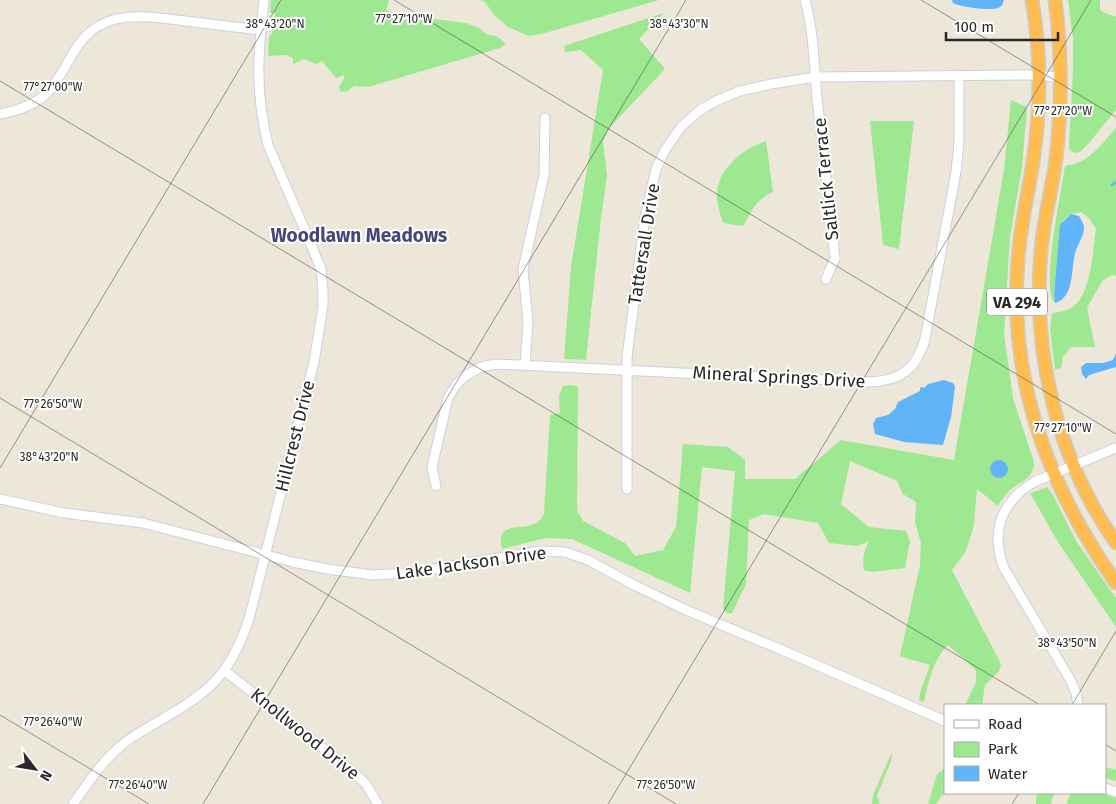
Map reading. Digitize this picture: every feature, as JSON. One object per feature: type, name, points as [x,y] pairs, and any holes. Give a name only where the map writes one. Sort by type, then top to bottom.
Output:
[{"type":"highway","name":"VA 294","points":[[1032,0],[1038,76],[1037,122],[1018,260],[1017,311],[1022,367],[1042,447],[1053,474],[1078,525],[1116,583]]},
{"type":"highway","name":"VA 294","points":[[1055,0],[1061,77],[1059,127],[1041,250],[1039,303],[1042,344],[1049,388],[1058,423],[1074,466],[1089,498],[1116,543]]},
{"type":"street","name":"Hillcrest Drive","points":[[73,804],[101,766],[123,744],[209,689],[225,671],[242,640],[249,619],[314,362],[323,306],[321,269],[268,145],[263,127],[258,78],[260,30],[264,0]]},
{"type":"street","name":"Saltlick Terrace","points":[[805,0],[811,22],[835,258],[826,279]]},
{"type":"street","points":[[0,114],[20,109],[40,98],[52,86],[83,38],[100,26],[115,20],[131,17],[161,18],[260,30]]},
{"type":"street","name":"Mineral Springs Drive","points":[[436,486],[432,467],[448,398],[456,385],[465,376],[481,367],[496,364],[525,365],[869,382],[885,382],[907,370],[921,353],[925,338],[956,172],[959,142],[959,76]]},
{"type":"street","name":"Tattersall Drive","points":[[627,489],[627,370],[645,217],[656,169],[665,150],[681,127],[700,110],[740,91],[816,77],[1061,77]]},
{"type":"street","points":[[525,365],[528,322],[524,269],[544,175],[545,118]]},
{"type":"street","points":[[1078,704],[1071,681],[1004,568],[998,547],[999,526],[1007,506],[1024,488],[1116,448]]},
{"type":"street","name":"Lake Jackson Drive","points":[[0,499],[64,514],[169,529],[265,555],[352,573],[392,575],[477,563],[539,551],[565,552],[588,560],[680,607],[944,721]]},
{"type":"street","name":"Knollwood Drive","points":[[225,671],[351,770],[366,784],[378,804]]},
{"type":"green space","points":[[271,0],[389,0],[386,10],[394,14],[466,23],[479,28],[486,34],[498,37],[506,44],[500,48],[368,87],[354,86],[346,92],[340,91],[339,87],[345,77],[343,75],[336,78],[322,61],[316,64],[304,59],[293,64],[293,58],[286,55],[268,56],[269,37],[273,32],[270,28],[270,22],[275,19],[275,13],[270,13]]},
{"type":"green space","points":[[481,0],[659,0],[529,36],[508,27]]},
{"type":"green space","points":[[1068,0],[1100,0],[1100,10],[1116,17],[1116,110],[1088,144],[1080,152],[1074,153],[1069,149],[1073,39]]},
{"type":"green space","points":[[664,13],[639,39],[665,69],[609,128],[603,141],[607,176],[586,360],[564,359],[571,267],[603,70],[581,50],[565,52],[564,46]]},
{"type":"green space","points":[[1011,100],[1027,107],[1022,168],[1010,237],[1004,334],[1013,398],[1034,462],[1029,477],[1012,488],[998,506],[977,489],[974,525],[966,551],[952,570],[1001,664],[999,671],[985,685],[982,704],[965,704],[976,682],[976,670],[948,645],[935,665],[924,702],[919,700],[930,665],[900,656],[920,565],[921,543],[915,522],[916,502],[903,494],[897,481],[850,461],[841,504],[869,527],[906,531],[910,541],[905,568],[872,572],[864,570],[864,555],[869,541],[857,546],[829,543],[818,523],[764,514],[749,520],[746,584],[732,613],[727,613],[723,609],[735,471],[702,467],[690,593],[572,539],[546,538],[502,549],[501,539],[507,529],[534,524],[540,520],[544,513],[550,415],[560,413],[559,396],[563,386],[571,385],[578,387],[577,510],[583,521],[625,543],[635,556],[663,550],[676,527],[683,444],[728,447],[745,460],[745,479],[795,479],[841,440],[954,460],[1004,170]]},
{"type":"green space","points":[[870,121],[914,121],[899,249],[883,245]]},
{"type":"green space","points":[[1116,128],[1116,276],[1112,275],[1102,281],[1087,308],[1095,347],[1071,347],[1063,357],[1061,368],[1055,370],[1050,330],[1052,313],[1066,310],[1080,300],[1088,281],[1096,229],[1089,218],[1081,212],[1071,214],[1063,221],[1054,295],[1055,303],[1051,294],[1051,260],[1065,166],[1088,157],[1100,147]]},
{"type":"green space","points":[[766,141],[773,192],[758,202],[743,226],[723,223],[717,192],[723,174],[734,160],[750,148]]},
{"type":"green space","points":[[1047,487],[1053,495],[1076,541],[1116,598],[1116,627],[1058,542],[1030,493]]},
{"type":"green space","points":[[892,752],[891,761],[877,796],[880,804],[872,804],[873,795]]},
{"type":"green space","points":[[1106,767],[1116,770],[1116,781],[1106,778]]},
{"type":"green space","points":[[944,768],[944,794],[936,804],[928,804],[937,774]]},
{"type":"green space","points":[[1038,794],[1055,794],[1050,804],[1036,804]]},
{"type":"green space","points":[[1071,794],[1105,794],[1116,798],[1116,804],[1066,804]]},
{"type":"water","points":[[952,0],[1004,0],[1000,7],[991,9],[963,6],[953,3]]},
{"type":"water","points":[[1071,214],[1079,216],[1084,230],[1074,257],[1069,288],[1062,300],[1055,303],[1054,295],[1060,225]]},
{"type":"water","points":[[1116,353],[1116,367],[1089,375],[1086,379],[1082,374],[1081,367],[1086,363],[1103,363],[1113,360]]},
{"type":"water","points":[[944,380],[953,383],[955,386],[951,417],[943,445],[904,442],[875,434],[873,424],[876,418],[888,415],[895,409],[898,402],[920,391],[920,388]]},
{"type":"water","points":[[999,460],[1005,463],[1008,469],[1005,475],[999,478],[993,475],[990,469],[993,463]]},
{"type":"waterway","points":[[1112,185],[1116,182]]},
{"type":"district","name":"Woodlawn Meadows","points":[[359,235]]}]
